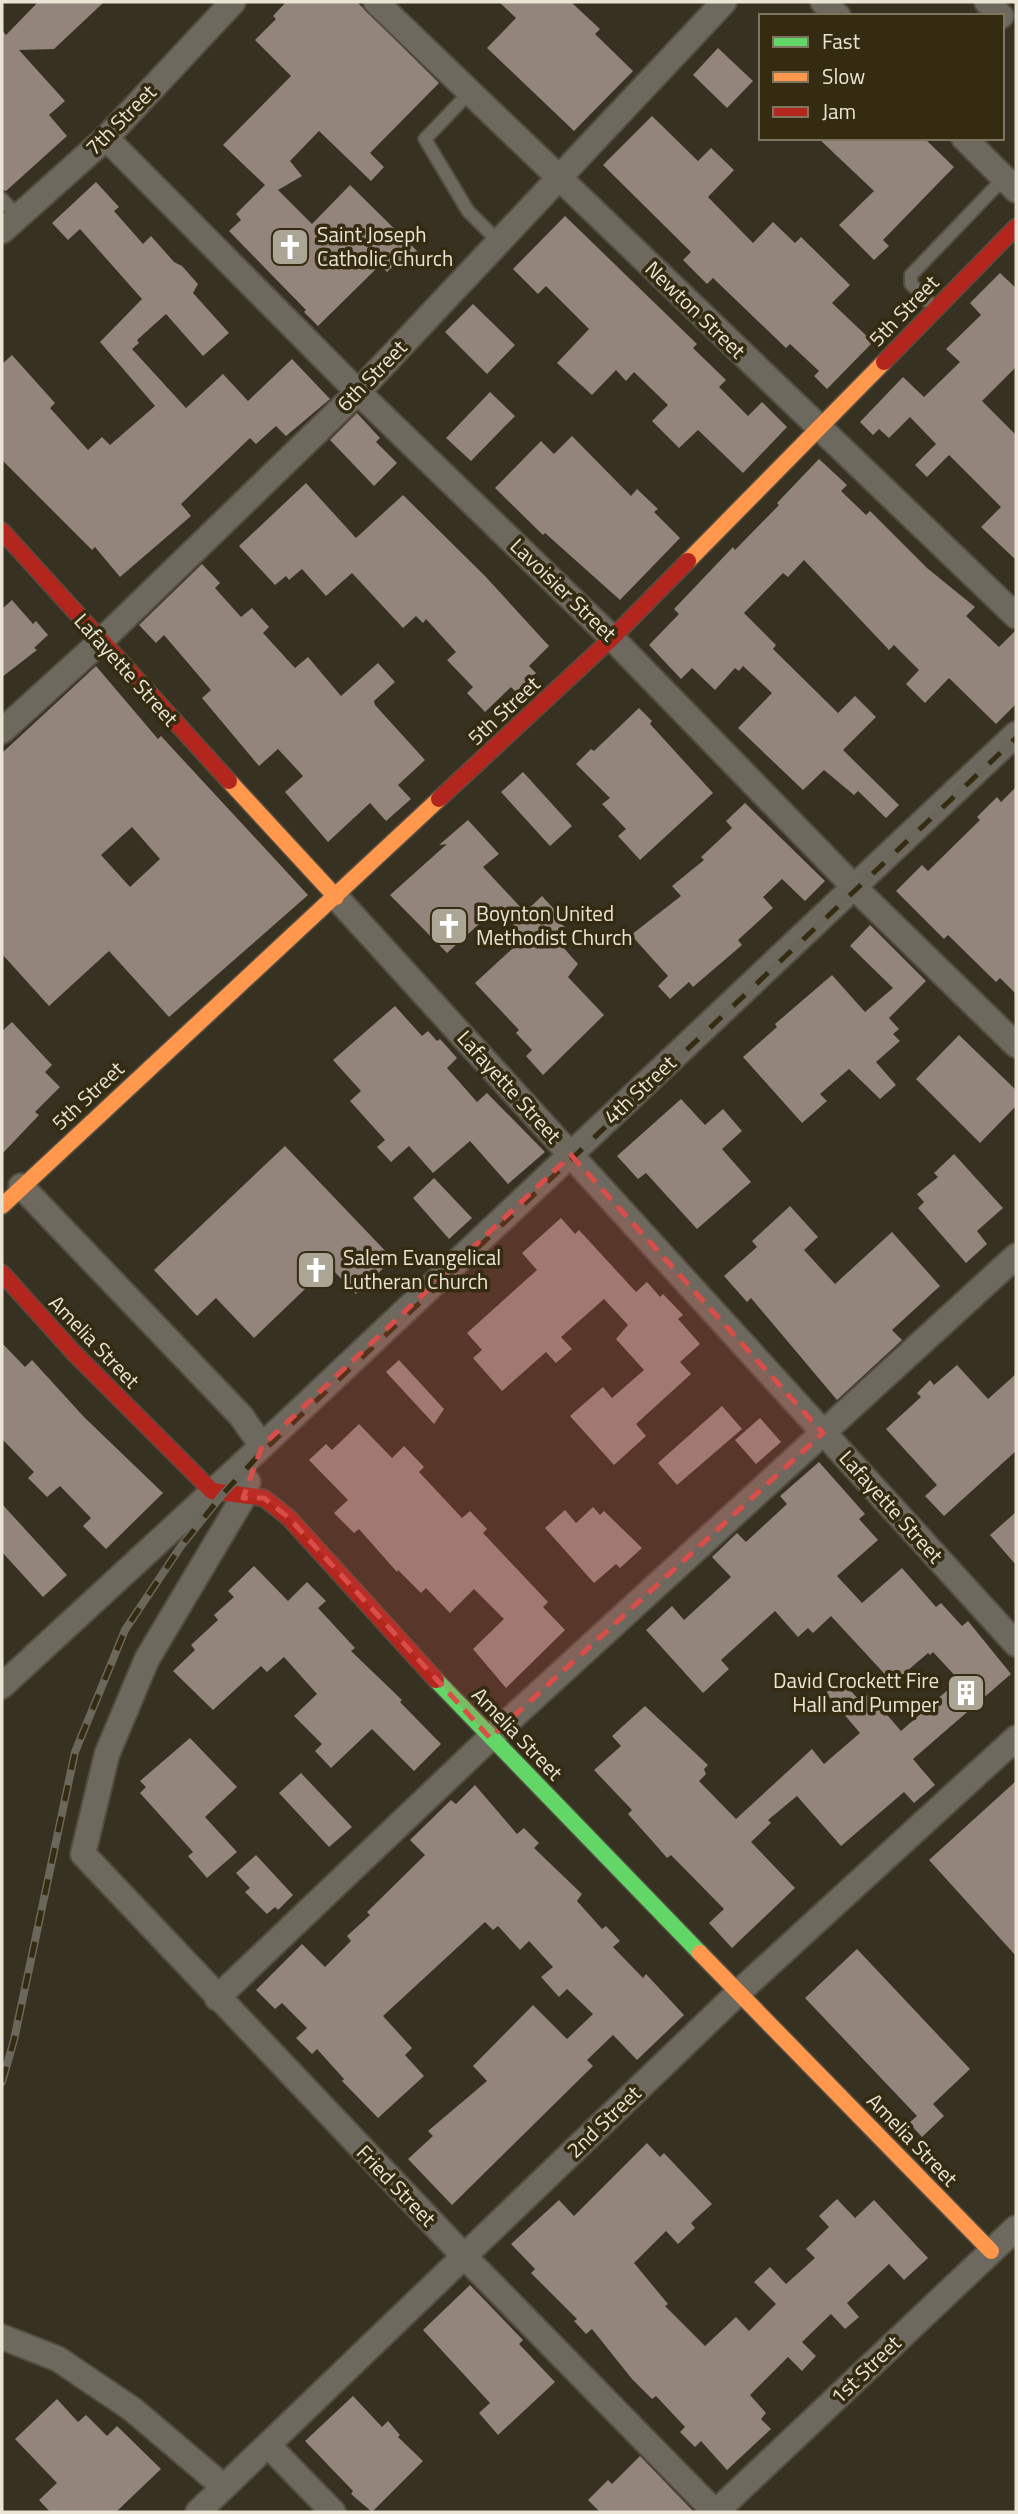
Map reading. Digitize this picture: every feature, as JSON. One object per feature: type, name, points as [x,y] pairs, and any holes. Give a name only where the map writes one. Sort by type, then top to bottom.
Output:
[{"type":"main road","name":"5th Street","points":[[2,1206],[612,638],[1016,227]]},
{"type":"main road","name":"Lafayette Street","points":[[2,531],[100,642],[336,897]]},
{"type":"main road","name":"Amelia Street","points":[[2,1273],[73,1352],[212,1491],[264,1499],[289,1518],[344,1582],[490,1738],[991,2251]]},
{"type":"street","name":"7th Street","points":[[7,215],[106,138],[233,2]]},
{"type":"street","name":"Newton Street","points":[[376,2],[557,179],[1016,616]]},
{"type":"street","name":"6th Street","points":[[2,731],[100,642],[358,392],[724,2]]},
{"type":"street","points":[[823,2],[836,14]]},
{"type":"street","points":[[987,2],[1000,14]]},
{"type":"street","name":"Lavoisier Street","points":[[106,138],[358,392],[612,638],[856,887],[1016,1045]]},
{"type":"street","points":[[966,140],[1010,184]]},
{"type":"street","name":"4th Street","points":[[2,1686],[262,1446],[1016,734]]},
{"type":"street","name":"Lafayette Street","points":[[336,897],[1016,1644]]},
{"type":"street","points":[[21,1186],[241,1416],[262,1446],[243,1497]]},
{"type":"street","points":[[216,1998],[490,1738],[1016,1256]]},
{"type":"street","name":"Fried Street","points":[[243,1497],[147,1659],[107,1754],[83,1854],[216,1998],[464,2256],[724,2510]]},
{"type":"street","name":"2nd Street","points":[[198,2512],[739,1992],[1016,1738]]},
{"type":"street","name":"1st Street","points":[[724,2510],[1016,2228]]},
{"type":"street","points":[[2,2337],[58,2359],[132,2409],[224,2487]]},
{"type":"street","points":[[268,2445],[333,2512]]},
{"type":"lane","points":[[469,93],[425,139],[468,211],[499,242]]},
{"type":"lane","points":[[936,309],[911,284],[911,275],[1010,184]]},
{"type":"highlighted area","points":[[571,1155],[823,1433],[490,1738],[289,1518],[264,1498],[243,1498],[262,1446]]},
{"type":"building","points":[[38,2],[104,2],[54,49],[19,50],[65,101],[49,115],[67,136],[6,191],[2,190],[2,30],[6,35]]},
{"type":"building","points":[[286,2],[357,2],[439,83],[370,153],[384,167],[371,181],[319,131],[290,161],[302,176],[278,190],[312,224],[350,185],[418,252],[401,269],[395,264],[387,272],[380,265],[318,326],[304,312],[306,310],[229,231],[241,220],[236,214],[265,185],[223,145],[291,76],[255,40],[276,19],[273,16]]},
{"type":"building","points":[[499,2],[571,2],[600,29],[595,34],[633,71],[574,131],[487,48],[516,18]]},
{"type":"building","points":[[718,48],[753,81],[727,108],[693,75]]},
{"type":"building","points":[[652,116],[698,161],[711,148],[734,170],[708,197],[753,243],[773,222],[795,243],[801,237],[850,285],[832,303],[873,342],[827,389],[814,376],[819,371],[790,344],[786,348],[713,278],[707,284],[683,260],[691,252],[603,165]]},
{"type":"building","points":[[820,140],[926,140],[954,167],[883,240],[889,246],[874,260],[839,225],[874,191]]},
{"type":"building","points":[[96,182],[119,207],[114,211],[143,244],[151,236],[198,284],[193,293],[229,333],[203,356],[166,314],[137,340],[139,343],[132,349],[186,408],[223,374],[248,401],[292,359],[330,399],[286,436],[276,426],[256,444],[250,438],[181,504],[191,516],[120,577],[95,547],[92,550],[2,460],[2,364],[12,355],[55,403],[50,408],[88,450],[102,437],[110,445],[155,406],[100,342],[142,299],[80,229],[68,240],[52,223]]},
{"type":"building","points":[[565,216],[697,344],[693,348],[726,380],[719,387],[748,416],[762,402],[787,427],[743,473],[698,430],[679,448],[652,421],[668,405],[634,372],[626,381],[616,370],[592,395],[557,363],[589,329],[546,286],[538,294],[513,269]]},
{"type":"building","points":[[1000,273],[1016,288],[1016,367],[982,401],[1016,435],[1016,560],[981,527],[1001,507],[949,455],[927,477],[915,465],[936,444],[910,417],[889,438],[879,429],[873,435],[860,422],[903,377],[924,397],[960,362],[946,349],[981,315],[970,303]]},
{"type":"building","points":[[473,304],[515,345],[487,374],[445,332]]},
{"type":"building","points":[[490,392],[515,416],[471,461],[446,438]]},
{"type":"building","points":[[357,413],[380,438],[376,442],[397,463],[374,486],[330,440]]},
{"type":"building","points":[[572,436],[631,496],[637,489],[658,509],[654,512],[680,538],[620,600],[545,533],[543,535],[495,488],[541,441],[554,454]]},
{"type":"building","points":[[819,459],[847,485],[841,491],[866,515],[870,511],[927,568],[975,607],[966,616],[999,647],[1016,630],[1016,704],[996,724],[949,678],[925,703],[906,684],[919,670],[894,645],[889,650],[804,560],[788,577],[783,573],[744,613],[776,645],[773,649],[838,713],[855,696],[876,717],[843,750],[899,805],[886,818],[858,791],[854,795],[824,770],[803,790],[738,728],[772,693],[743,666],[739,671],[735,668],[715,690],[692,668],[681,679],[649,645],[679,614],[674,609],[733,547],[735,550],[779,505],[777,503]]},
{"type":"building","points":[[306,483],[356,538],[403,495],[485,576],[549,646],[529,666],[536,673],[516,692],[511,687],[485,712],[467,693],[473,687],[447,660],[456,652],[426,619],[423,623],[416,616],[403,628],[352,573],[326,596],[302,569],[289,580],[286,576],[275,585],[239,546]]},
{"type":"building","points":[[202,564],[220,583],[215,588],[241,617],[252,608],[269,627],[263,633],[295,668],[308,657],[341,696],[378,663],[395,682],[374,701],[375,705],[425,760],[398,785],[411,799],[386,821],[370,803],[328,842],[285,792],[303,776],[278,749],[259,766],[202,698],[211,690],[164,635],[156,643],[139,625]]},
{"type":"building","points":[[12,600],[33,624],[36,621],[48,635],[34,648],[37,650],[2,677],[2,609]]},
{"type":"building","points":[[96,666],[158,739],[161,736],[308,895],[169,1017],[109,951],[49,1006],[2,954],[2,753]],"holes":[[[132,827],[160,859],[130,887],[101,855]]]},
{"type":"building","points":[[639,708],[652,721],[650,724],[713,793],[640,860],[618,836],[626,829],[602,804],[610,798],[576,764],[591,749],[594,751]]},
{"type":"building","points":[[523,772],[572,826],[550,846],[501,792]]},
{"type":"building","points":[[1016,787],[1016,994],[1000,978],[996,982],[948,935],[944,939],[896,891],[922,865],[928,871],[980,820],[977,817],[997,797],[1001,802]]},
{"type":"building","points":[[745,803],[825,881],[805,901],[782,879],[763,897],[773,908],[738,940],[742,945],[693,987],[689,982],[670,999],[658,986],[668,976],[631,935],[681,896],[672,886],[704,860],[701,857],[732,828],[726,821]]},
{"type":"building","points":[[468,820],[499,854],[483,867],[525,912],[542,896],[563,919],[559,922],[565,927],[554,937],[578,964],[568,977],[604,1015],[543,1075],[526,1056],[532,1050],[516,1033],[519,1030],[475,983],[525,937],[497,908],[447,953],[390,895],[447,844],[439,845]]},
{"type":"building","points":[[870,925],[926,981],[889,1018],[899,1029],[893,1034],[900,1041],[876,1062],[896,1085],[880,1099],[849,1069],[820,1094],[827,1101],[802,1123],[743,1057],[777,1027],[775,1024],[832,975],[865,1012],[893,988],[850,946]]},
{"type":"building","points":[[395,1006],[422,1036],[428,1031],[437,1041],[440,1039],[457,1058],[447,1068],[477,1102],[487,1093],[545,1152],[508,1184],[470,1141],[433,1173],[409,1146],[391,1162],[377,1147],[385,1140],[350,1101],[361,1091],[333,1060]]},
{"type":"building","points":[[12,1022],[52,1065],[45,1072],[60,1087],[35,1112],[39,1115],[2,1154],[2,1031]]},
{"type":"building","points":[[959,1035],[1016,1090],[1016,1106],[980,1143],[916,1079]]},
{"type":"building","points":[[681,1099],[705,1125],[723,1109],[742,1131],[722,1149],[751,1182],[697,1229],[646,1173],[638,1179],[617,1156]]},
{"type":"building","points":[[285,1146],[393,1259],[356,1294],[329,1266],[254,1338],[216,1298],[197,1316],[154,1270]]},
{"type":"building","points":[[954,1154],[1003,1208],[977,1231],[987,1244],[966,1263],[918,1208],[924,1202],[917,1194],[938,1177],[934,1173]]},
{"type":"building","points":[[434,1178],[472,1218],[449,1239],[413,1198]]},
{"type":"building","points":[[790,1206],[818,1237],[804,1250],[835,1284],[892,1232],[940,1286],[892,1330],[902,1340],[837,1400],[751,1298],[747,1302],[724,1276],[757,1247],[752,1241]]},
{"type":"building","points":[[561,1218],[575,1234],[579,1230],[636,1292],[647,1282],[660,1297],[663,1294],[683,1315],[678,1319],[700,1344],[680,1362],[691,1374],[636,1424],[646,1436],[614,1465],[570,1416],[603,1387],[612,1398],[644,1370],[616,1339],[628,1325],[604,1299],[561,1337],[572,1349],[556,1363],[546,1352],[502,1391],[473,1358],[482,1350],[467,1333],[537,1270],[522,1253]]},
{"type":"building","points":[[2,1343],[25,1367],[32,1360],[84,1417],[163,1493],[106,1549],[83,1526],[91,1518],[60,1486],[47,1497],[28,1478],[34,1472],[2,1439]]},
{"type":"building","points":[[399,1360],[444,1409],[434,1424],[386,1372]]},
{"type":"building","points":[[957,1365],[988,1399],[1016,1374],[1016,1451],[944,1516],[925,1496],[937,1485],[886,1429],[921,1397],[917,1393],[930,1380],[934,1385]]},
{"type":"building","points":[[722,1406],[742,1429],[677,1485],[658,1463]]},
{"type":"building","points":[[760,1418],[781,1442],[756,1464],[735,1440]]},
{"type":"building","points":[[359,1424],[392,1458],[404,1446],[424,1467],[419,1472],[462,1518],[470,1511],[487,1529],[483,1533],[548,1602],[543,1607],[565,1630],[506,1688],[473,1649],[504,1619],[474,1589],[450,1613],[426,1588],[421,1593],[398,1570],[397,1572],[359,1529],[354,1533],[334,1513],[348,1500],[309,1460],[326,1444],[332,1450]]},
{"type":"building","points":[[819,1462],[865,1514],[859,1519],[878,1540],[837,1576],[862,1603],[902,1568],[936,1607],[941,1603],[962,1626],[968,1621],[1011,1674],[913,1759],[935,1785],[914,1803],[904,1792],[841,1846],[797,1796],[768,1820],[771,1823],[751,1842],[795,1888],[732,1948],[709,1923],[724,1909],[671,1855],[667,1858],[628,1814],[632,1810],[594,1770],[621,1746],[612,1736],[645,1706],[708,1765],[704,1769],[706,1774],[699,1781],[736,1819],[812,1749],[824,1764],[860,1733],[826,1693],[841,1680],[860,1701],[869,1694],[901,1731],[959,1680],[933,1652],[930,1655],[928,1653],[893,1683],[831,1616],[813,1633],[808,1628],[798,1637],[775,1611],[721,1660],[729,1669],[703,1693],[646,1630],[672,1606],[684,1620],[731,1577],[712,1557],[737,1533],[746,1542],[787,1504],[780,1496]]},
{"type":"building","points":[[2,1504],[67,1575],[43,1597],[2,1552]]},
{"type":"building","points":[[593,1507],[600,1515],[604,1511],[642,1548],[620,1568],[616,1564],[594,1583],[545,1528],[565,1510],[576,1523]]},
{"type":"building","points":[[1016,1512],[1016,1565],[990,1535]]},
{"type":"building","points":[[254,1566],[288,1601],[307,1582],[326,1601],[318,1608],[355,1648],[351,1651],[402,1700],[400,1702],[441,1744],[414,1771],[372,1729],[331,1768],[315,1751],[322,1744],[294,1716],[317,1694],[284,1657],[267,1672],[261,1666],[213,1710],[173,1671],[195,1650],[191,1645],[218,1620],[214,1615],[234,1597],[228,1591]]},
{"type":"building","points":[[190,1738],[237,1787],[205,1817],[237,1852],[207,1878],[188,1856],[193,1852],[140,1793],[146,1787],[140,1781]]},
{"type":"building","points":[[301,1773],[352,1827],[329,1847],[279,1793]]},
{"type":"building","points":[[1016,1781],[1016,1956],[929,1860]]},
{"type":"building","points":[[475,1785],[517,1834],[524,1828],[539,1843],[534,1848],[582,1894],[577,1901],[602,1929],[606,1926],[620,1941],[613,1947],[643,1978],[646,1974],[684,2015],[637,2060],[613,2035],[587,2060],[593,2066],[452,2205],[408,2159],[433,2136],[428,2131],[487,2081],[473,2066],[533,2005],[567,2039],[593,2014],[567,1989],[559,1997],[541,1977],[553,1967],[529,1941],[520,1950],[498,1926],[493,1930],[485,1922],[383,2016],[412,2048],[405,2055],[424,2076],[378,2118],[342,2081],[344,2079],[317,2049],[312,2054],[296,2038],[307,2028],[282,2003],[275,2009],[256,1990],[302,1944],[325,1967],[351,1941],[347,1936],[370,1915],[367,1912],[425,1855],[410,1840],[451,1800],[456,1804]]},
{"type":"building","points":[[256,1855],[293,1895],[278,1910],[275,1907],[267,1914],[245,1892],[250,1888],[236,1873]]},
{"type":"building","points":[[857,1949],[970,2069],[933,2104],[944,2116],[922,2137],[909,2123],[917,2116],[805,1998]]},
{"type":"building","points":[[647,2143],[660,2157],[664,2153],[712,2204],[691,2223],[695,2228],[678,2244],[666,2231],[634,2263],[668,2304],[665,2306],[705,2346],[736,2317],[749,2331],[776,2304],[754,2282],[770,2267],[786,2284],[815,2258],[806,2249],[829,2227],[819,2216],[837,2199],[855,2218],[874,2200],[928,2258],[904,2280],[889,2264],[847,2303],[859,2317],[845,2329],[831,2314],[802,2342],[816,2356],[802,2371],[788,2357],[750,2395],[766,2413],[761,2419],[771,2429],[727,2470],[701,2441],[695,2447],[680,2432],[685,2427],[656,2396],[652,2399],[632,2379],[592,2329],[586,2334],[574,2321],[577,2319],[531,2273],[535,2269],[511,2244],[559,2200],[574,2216]]},
{"type":"building","points":[[470,2285],[523,2340],[519,2344],[555,2382],[498,2435],[479,2413],[490,2403],[423,2330]]},
{"type":"building","points":[[353,2396],[382,2427],[388,2421],[400,2435],[398,2437],[423,2461],[372,2512],[351,2494],[353,2491],[305,2441]]},
{"type":"building","points":[[57,2399],[78,2422],[86,2415],[107,2436],[117,2426],[161,2469],[116,2512],[50,2512],[39,2500],[57,2483],[15,2439]]},
{"type":"building","points":[[640,2456],[694,2512],[600,2512],[588,2500],[608,2480],[612,2484]]},
{"type":"railway","points":[[2,2082],[14,2040],[75,1752],[125,1630],[181,1546],[259,1455],[1016,738]]},
{"type":"traffic: fast","points":[[436,1680],[700,1953]]},
{"type":"traffic: slow","points":[[688,561],[884,362]]},
{"type":"traffic: slow","points":[[229,781],[336,897]]},
{"type":"traffic: slow","points":[[2,1206],[439,799]]},
{"type":"traffic: slow","points":[[700,1953],[991,2251]]},
{"type":"traffic: jam","points":[[884,362],[1016,227]]},
{"type":"traffic: jam","points":[[2,531],[229,781]]},
{"type":"traffic: jam","points":[[439,799],[612,638],[688,561]]},
{"type":"traffic: jam","points":[[2,1273],[73,1352],[212,1491],[264,1498],[289,1518],[436,1680]]},
{"type":"place","name":"Saint Joseph Catholic Church","points":[[290,247]]},
{"type":"place","name":"Boynton United Methodist Church","points":[[449,926]]},
{"type":"place","name":"Salem Evangelical Lutheran Church","points":[[316,1270]]},
{"type":"place","name":"David Crockett Fire Hall and Pumper","points":[[966,1693]]}]
